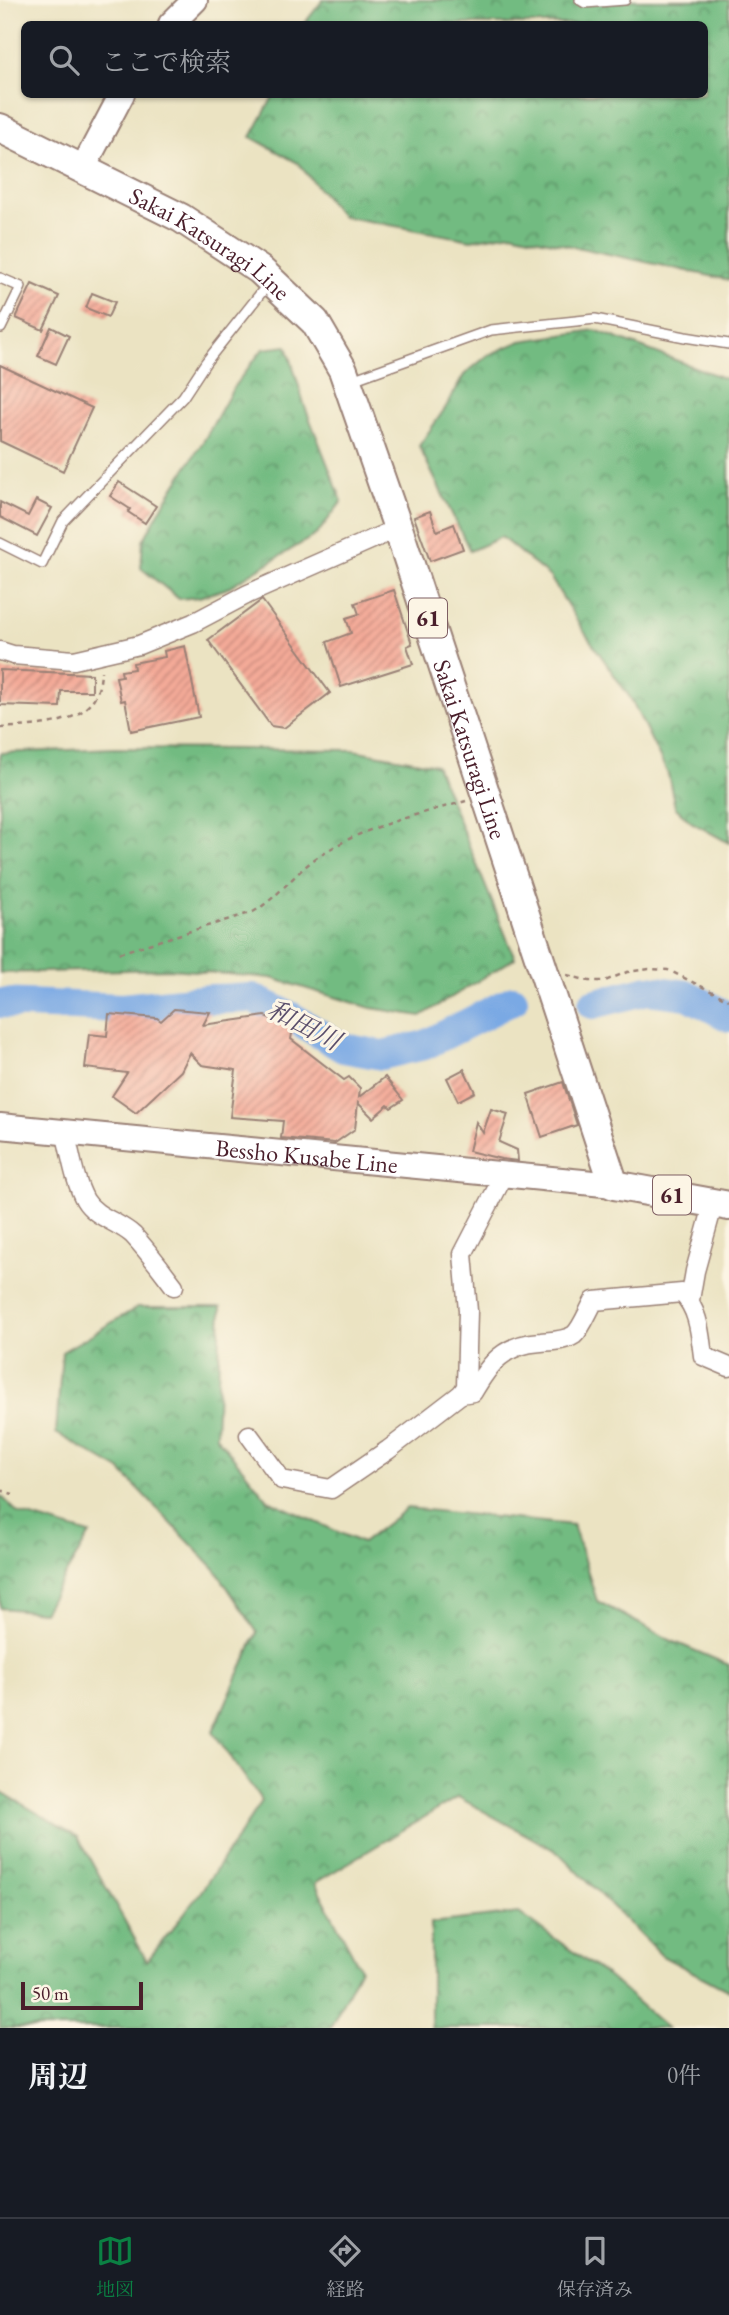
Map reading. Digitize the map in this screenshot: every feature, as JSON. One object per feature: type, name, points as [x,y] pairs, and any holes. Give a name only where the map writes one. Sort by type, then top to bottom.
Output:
[{"type":"main road","points":[[174,21],[195,0]]},
{"type":"main road","points":[[83,168],[120,98]]},
{"type":"main road","name":"Sakai Katsuragi Line","points":[[0,128],[181,218],[260,270],[315,322],[344,370],[614,1185]]},
{"type":"main road","name":"Bessho Kusabe Line","points":[[0,1126],[614,1185]]},
{"type":"main road","name":"61","points":[[614,1185],[722,1204]]},
{"type":"street","points":[[0,651],[12,655],[74,660],[139,645],[193,623],[248,594],[398,528]]},
{"type":"street","points":[[65,1132],[78,1183],[86,1201],[92,1209],[120,1224],[134,1237],[174,1286]]},
{"type":"street","points":[[249,1435],[282,1480],[331,1489],[388,1450],[461,1394],[466,1387],[468,1311],[463,1254],[504,1175]]},
{"type":"street","points":[[690,1300],[722,1204]]},
{"type":"street","points":[[461,1394],[473,1392],[487,1368],[517,1347],[574,1335],[594,1301],[682,1293],[690,1300],[698,1321],[703,1356],[729,1367]]},
{"type":"lane","points":[[580,0],[585,3],[625,0]]},
{"type":"lane","points":[[0,278],[21,287],[1,328]]},
{"type":"lane","points":[[0,543],[42,564],[63,521],[183,397],[206,362],[271,280]]},
{"type":"lane","points":[[347,381],[491,330],[582,320],[595,319],[729,344]]},
{"type":"path","points":[[0,728],[70,720],[96,695],[100,686],[101,672],[96,655]]},
{"type":"path","points":[[119,953],[253,912],[268,904],[291,879],[340,842],[409,817],[486,796]]},
{"type":"path","points":[[543,969],[589,981],[605,981],[627,972],[668,970],[729,1000]]},
{"type":"path","points":[[0,1490],[13,1494]]},
{"type":"green space","points":[[323,0],[729,0],[729,280],[511,233],[471,240],[341,216],[298,163],[251,137],[272,98],[708,98],[708,21],[306,21]]},
{"type":"green space","points":[[595,330],[729,380],[729,843],[691,822],[675,807],[668,774],[631,699],[550,577],[501,537],[470,551],[419,446],[464,375],[488,355],[521,341]]},
{"type":"green space","points":[[287,346],[305,407],[342,501],[317,534],[225,589],[199,597],[179,599],[141,568],[143,541],[235,385],[263,349]]},
{"type":"green space","points":[[114,748],[353,750],[436,765],[515,958],[421,1016],[371,1008],[271,978],[172,969],[0,973],[0,753]]},
{"type":"green space","points":[[138,1307],[221,1307],[216,1436],[268,1500],[362,1543],[407,1508],[573,1525],[597,1601],[670,1640],[729,1665],[729,1991],[662,1956],[559,1853],[458,1797],[315,1883],[360,1968],[330,2028],[0,2028],[0,1791],[78,1837],[147,1961],[200,1893],[262,1801],[213,1732],[257,1632],[215,1569],[120,1470],[56,1433],[62,1352]]},
{"type":"green space","points":[[0,1495],[18,1513],[90,1534],[43,1612],[0,1608]]},
{"type":"green space","points":[[519,1913],[610,1978],[667,2028],[431,2028],[431,1923]]},
{"type":"building","points":[[32,284],[59,296],[43,330],[16,318]]},
{"type":"building","points":[[92,293],[115,302],[108,317],[86,308]]},
{"type":"building","points":[[51,327],[69,336],[56,364],[38,356]]},
{"type":"building","points":[[0,365],[92,408],[63,471],[0,441]]},
{"type":"building","points":[[119,482],[156,506],[145,523],[110,496]]},
{"type":"building","points":[[36,500],[52,508],[37,536],[0,517],[0,502],[28,516]]},
{"type":"building","points":[[430,511],[437,531],[454,524],[463,549],[430,561],[414,517]]},
{"type":"building","points":[[394,590],[412,644],[407,646],[413,664],[341,687],[327,642],[351,633],[346,618],[359,614],[355,603]]},
{"type":"building","points":[[262,600],[330,693],[284,728],[271,726],[208,640]]},
{"type":"building","points":[[185,646],[199,717],[131,731],[125,700],[121,701],[116,677],[122,676],[121,671],[134,669],[133,663],[165,657],[164,651]]},
{"type":"building","points":[[0,670],[92,674],[92,691],[61,691],[60,707],[0,705]]},
{"type":"building","points":[[174,1009],[210,1012],[203,1025],[265,1016],[293,1028],[291,1039],[344,1080],[349,1077],[360,1088],[359,1097],[385,1077],[403,1100],[391,1108],[388,1105],[373,1118],[358,1103],[355,1129],[335,1143],[281,1138],[283,1121],[230,1117],[236,1070],[202,1065],[190,1053],[181,1071],[136,1113],[112,1096],[127,1073],[85,1068],[89,1034],[107,1036],[109,1014],[157,1018],[161,1021]]},
{"type":"building","points":[[464,1069],[475,1092],[458,1101],[447,1078]]},
{"type":"building","points":[[563,1082],[577,1125],[542,1137],[528,1094]]},
{"type":"building","points":[[491,1109],[508,1114],[499,1142],[517,1150],[518,1161],[469,1151],[476,1122],[483,1133]]},
{"type":"waterway","name":"和田川","points":[[593,1004],[648,990],[688,995],[729,1017]]},
{"type":"waterway","name":"和田川","points":[[0,1003],[122,1008],[211,999],[252,998],[290,1016],[343,1048],[382,1055],[425,1045],[513,1000]]}]
